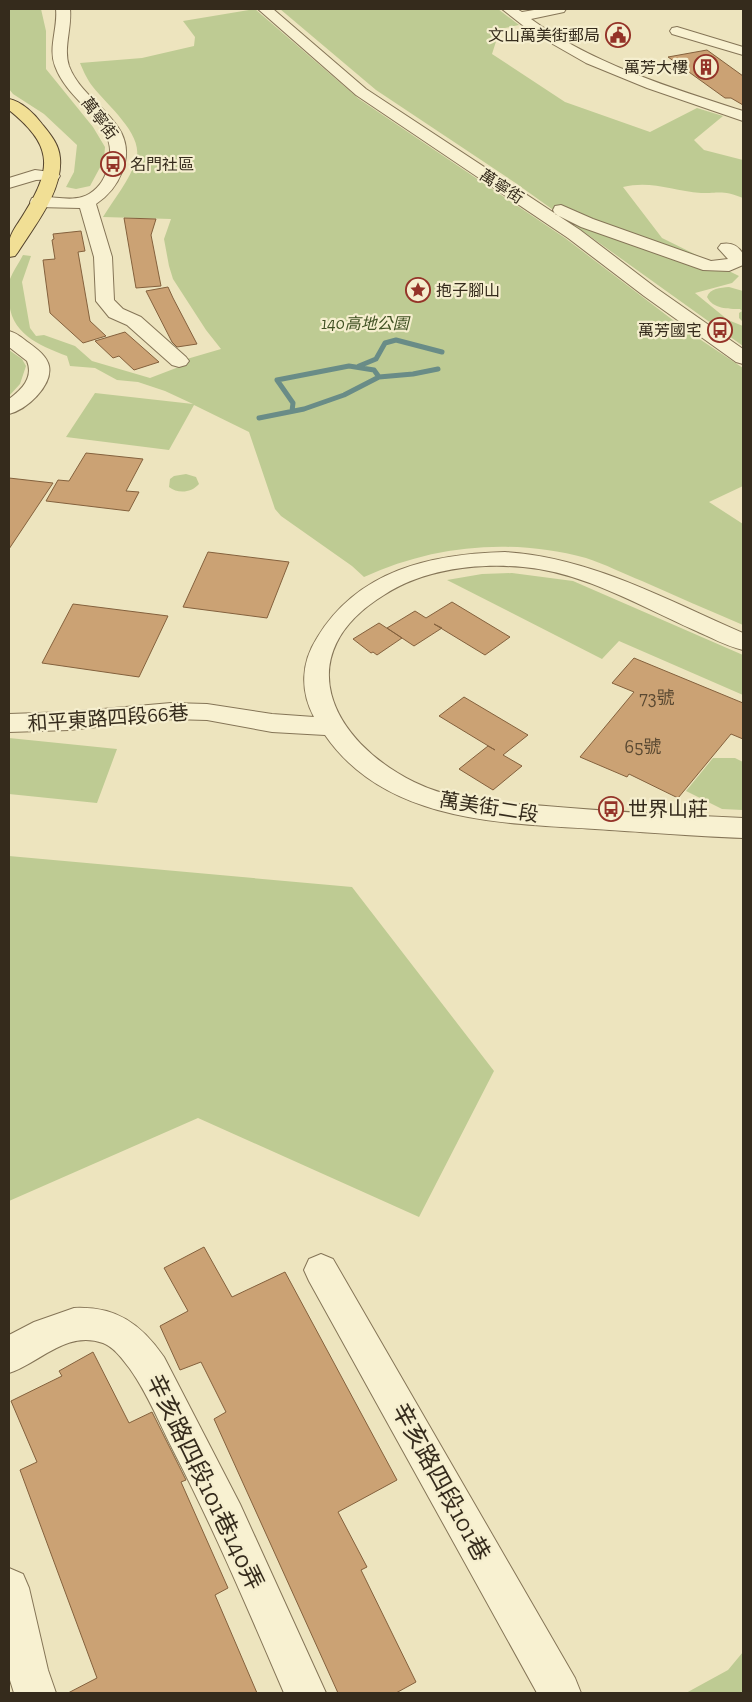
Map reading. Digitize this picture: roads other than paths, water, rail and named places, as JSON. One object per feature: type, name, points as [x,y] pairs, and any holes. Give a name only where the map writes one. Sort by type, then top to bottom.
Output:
[{"type":"main road","points":[[9,103],[30,118],[45,135],[53,154],[52,176],[9,252]]},
{"type":"street","name":"萬寧街","points":[[63,9],[60,51],[62,65],[72,84],[118,139],[121,154],[118,167],[104,190],[99,196],[87,202]]},
{"type":"street","name":"萬寧街","points":[[265,9],[361,92],[574,234],[684,318],[743,358]]},
{"type":"street","points":[[514,13],[559,9]]},
{"type":"street","points":[[514,13],[554,39],[619,72],[743,116]]},
{"type":"street","points":[[677,31],[743,51]]},
{"type":"street","points":[[9,183],[35,175],[52,176]]},
{"type":"street","points":[[38,202],[87,202],[103,257],[105,301],[116,312],[134,321],[179,361]]},
{"type":"street","points":[[533,206],[559,209],[587,223],[709,266],[729,266],[738,261],[734,253],[727,248]]},
{"type":"street","points":[[9,337],[35,359],[40,371],[37,381],[30,391],[9,408]]},
{"type":"street","name":"萬美街二段","points":[[743,642],[566,566],[506,559],[476,560],[448,564],[394,580],[369,593],[351,607],[337,624],[317,660],[315,679],[327,717],[352,750],[394,784],[420,795],[450,805],[554,817],[743,828]]},
{"type":"street","name":"和平東路四段66巷","points":[[9,723],[69,721],[171,712],[207,712],[272,723],[327,717]]},
{"type":"street","name":"辛亥路四段101巷","points":[[321,1270],[560,1693]]},
{"type":"street","name":"辛亥路四段101巷140弄","points":[[9,1356],[44,1333],[70,1325],[97,1325],[118,1332],[134,1346],[159,1383],[198,1458],[305,1693]]},
{"type":"street","points":[[9,1588],[27,1686]]},
{"type":"waterway","points":[[359,366],[376,359],[385,343],[396,340],[442,352]]},
{"type":"waterway","points":[[292,411],[293,403],[277,380],[349,366],[374,370],[379,377]]},
{"type":"waterway","points":[[379,377],[413,374],[438,369]]},
{"type":"waterway","points":[[259,418],[304,409],[344,395],[379,377]]},
{"type":"place","name":"文山萬美街郵局","points":[[618,35]]},
{"type":"place","name":"萬芳大樓","points":[[706,67]]},
{"type":"place","name":"名門社區","points":[[113,164]]},
{"type":"place","name":"抱子腳山","points":[[418,290]]},
{"type":"place","name":"萬芳國宅","points":[[720,330]]},
{"type":"place","name":"世界山莊","points":[[611,809]]},
{"type":"park label","name":"140高地公園","points":[[365,323]]}]
